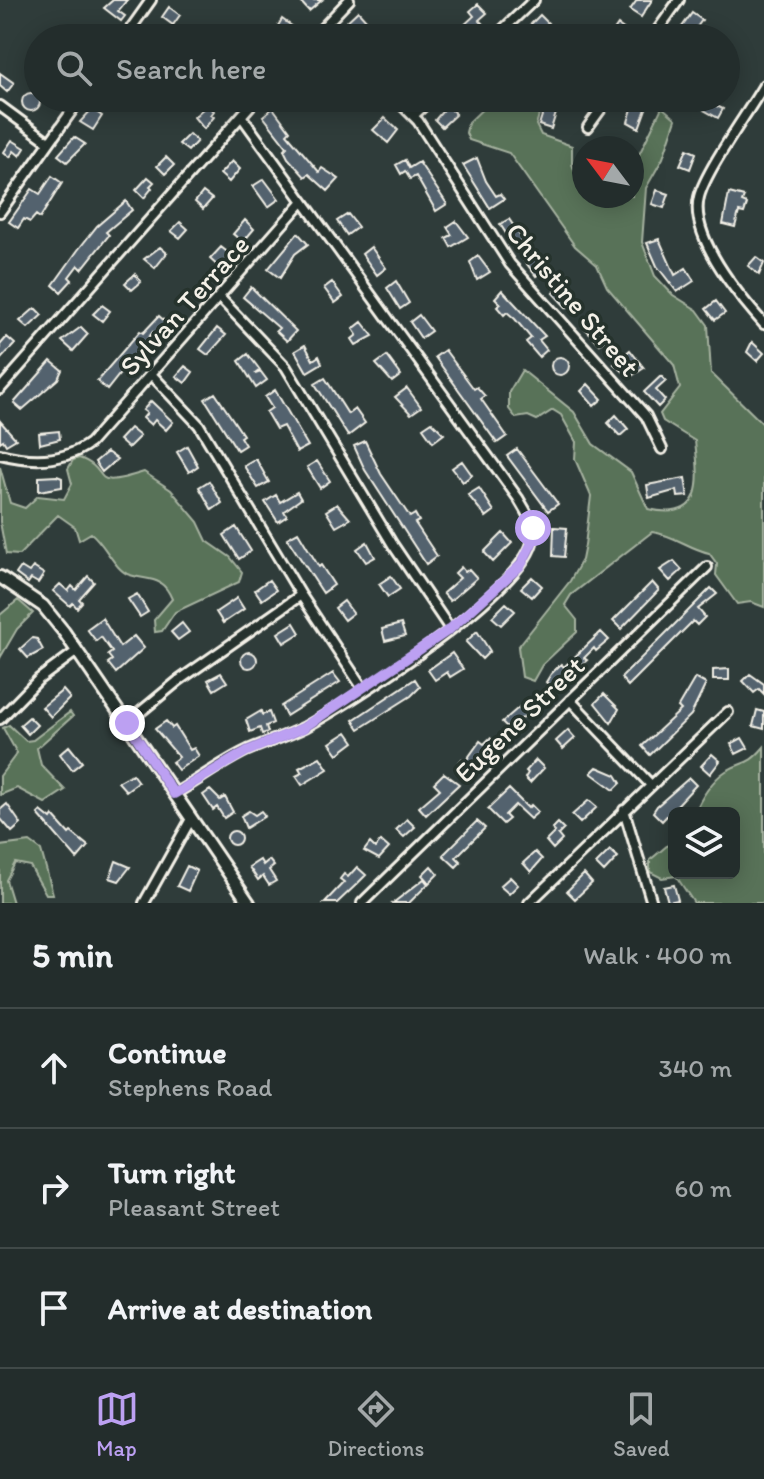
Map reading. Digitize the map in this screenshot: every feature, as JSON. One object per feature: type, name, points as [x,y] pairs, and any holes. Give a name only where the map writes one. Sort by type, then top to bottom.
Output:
[{"type":"street","points":[[134,24],[151,0]]},
{"type":"street","points":[[327,24],[349,0]]},
{"type":"street","points":[[509,24],[534,0]]},
{"type":"street","points":[[662,24],[679,0]]},
{"type":"street","points":[[764,85],[704,184],[697,216],[707,246],[764,324]]},
{"type":"street","points":[[0,106],[49,142]]},
{"type":"street","points":[[0,212],[71,112]]},
{"type":"street","points":[[0,389],[246,112]]},
{"type":"street","name":"Christine Street","points":[[409,112],[510,264],[646,416],[662,449]]},
{"type":"street","points":[[413,116],[417,112]]},
{"type":"street","points":[[588,127],[599,112]]},
{"type":"street","points":[[174,794],[247,751],[303,728],[364,690],[450,629],[516,571],[533,541],[528,515],[242,117]]},
{"type":"street","name":"Sylvan Terrace","points":[[0,454],[41,460],[81,449],[220,298],[303,201]]},
{"type":"street","points":[[220,298],[286,367],[382,528],[450,629]]},
{"type":"street","points":[[151,374],[199,425],[301,595],[364,690]]},
{"type":"street","name":"Eugene Street","points":[[362,903],[707,567]]},
{"type":"street","points":[[0,577],[43,606],[249,903]]},
{"type":"street","points":[[127,723],[178,681],[301,595]]},
{"type":"street","points":[[0,719],[39,679],[77,651]]},
{"type":"street","points":[[570,700],[650,784]]},
{"type":"street","points":[[529,903],[728,712]]},
{"type":"street","points":[[624,810],[652,903]]},
{"type":"street","points":[[144,903],[191,819]]},
{"type":"green space","points":[[479,112],[540,112],[536,125],[541,135],[572,146],[572,208],[644,208],[644,144],[660,112],[668,112],[676,119],[663,158],[646,188],[642,242],[655,276],[673,295],[697,310],[708,325],[711,373],[764,425],[764,607],[751,602],[737,604],[716,575],[717,564],[709,553],[652,532],[571,595],[565,605],[577,620],[577,632],[542,665],[533,681],[522,677],[518,647],[570,581],[582,560],[591,496],[575,459],[576,442],[561,415],[553,410],[537,420],[528,416],[516,418],[509,409],[509,392],[522,370],[574,412],[593,444],[631,472],[648,509],[666,512],[689,505],[697,485],[697,457],[695,441],[663,421],[660,414],[680,388],[674,365],[607,287],[597,265],[575,246],[509,153],[469,140],[466,133],[468,123]]},
{"type":"green space","points":[[79,458],[107,479],[144,472],[171,490],[198,522],[207,541],[230,557],[242,572],[239,582],[175,612],[162,631],[155,632],[154,620],[172,599],[164,586],[154,580],[125,573],[91,533],[79,540],[75,527],[58,515],[19,555],[6,554],[0,522],[0,467],[10,503],[25,508],[38,496],[64,499],[72,484],[68,469],[73,460]]},
{"type":"green space","points":[[18,600],[33,613],[17,629],[0,658],[0,615]]},
{"type":"green space","points":[[70,712],[73,716],[37,748],[41,765],[65,790],[45,803],[17,788],[0,795],[0,776],[17,753],[3,728],[9,725],[26,741],[33,740]]},
{"type":"green space","points":[[764,747],[764,903],[694,903],[678,879],[740,879],[740,807],[698,807],[716,779]]},
{"type":"green space","points":[[30,842],[41,850],[53,894],[46,894],[30,866],[15,863],[6,880],[13,903],[0,903],[0,846]]},
{"type":"green space","points":[[668,845],[668,877],[662,878],[650,872],[650,860]]},
{"type":"building","points":[[113,0],[127,0],[118,11],[125,16],[121,21],[104,8]]},
{"type":"building","points":[[299,0],[322,0],[309,11]]},
{"type":"building","points":[[637,0],[652,0],[641,17],[630,10]]},
{"type":"building","points":[[478,4],[487,13],[479,20],[483,24],[465,24],[474,16],[470,11]]},
{"type":"building","points":[[169,7],[180,15],[174,24],[162,17]]},
{"type":"building","points":[[358,11],[368,22],[365,24],[344,24]]},
{"type":"building","points":[[692,13],[702,20],[699,24],[684,24]]},
{"type":"building","points":[[540,15],[549,24],[531,24]]},
{"type":"building","points":[[0,73],[14,83],[7,92],[0,86]]},
{"type":"building","points":[[89,112],[102,116],[93,130],[80,122]]},
{"type":"building","points":[[199,112],[213,112],[211,115],[214,117],[204,129],[194,117]]},
{"type":"building","points":[[276,112],[290,131],[287,134],[319,172],[322,168],[339,179],[328,191],[309,174],[305,177],[288,158],[284,150],[287,147],[263,116]]},
{"type":"building","points":[[442,112],[456,114],[442,127],[435,120]]},
{"type":"building","points":[[543,112],[556,112],[551,129],[539,125]]},
{"type":"building","points":[[631,112],[645,112],[639,128],[628,122]]},
{"type":"building","points":[[708,112],[721,112],[718,118]]},
{"type":"building","points":[[385,118],[398,130],[388,143],[373,130]]},
{"type":"building","points":[[189,134],[197,141],[188,151],[179,144]]},
{"type":"building","points":[[74,137],[85,144],[67,162],[58,155]]},
{"type":"building","points":[[12,140],[25,148],[20,156],[14,151],[10,157],[4,152]]},
{"type":"building","points":[[687,149],[696,153],[690,169],[680,165]]},
{"type":"building","points":[[166,157],[174,165],[165,174],[157,166]]},
{"type":"building","points":[[477,158],[486,181],[496,196],[500,194],[504,199],[490,208],[463,165]]},
{"type":"building","points":[[405,160],[409,168],[419,162],[447,204],[436,211],[416,176],[410,179],[405,171],[401,174],[396,165]]},
{"type":"building","points":[[232,161],[240,169],[229,182],[220,174]]},
{"type":"building","points":[[52,176],[62,183],[40,218],[36,215],[30,222],[24,219],[18,228],[9,222],[32,189],[40,194]]},
{"type":"building","points":[[148,177],[154,182],[144,198],[136,190]]},
{"type":"building","points":[[264,179],[279,199],[268,207],[253,186]]},
{"type":"building","points":[[657,190],[669,194],[664,208],[652,204]]},
{"type":"building","points":[[203,192],[212,199],[203,209],[195,202]]},
{"type":"building","points":[[729,193],[744,197],[742,202],[747,204],[744,213],[739,212],[735,227],[723,224]]},
{"type":"building","points":[[126,201],[132,210],[106,232],[109,235],[82,269],[78,265],[69,277],[72,280],[61,292],[53,285],[78,250],[97,226]]},
{"type":"building","points":[[348,214],[358,227],[347,235],[337,221]]},
{"type":"building","points":[[509,219],[523,240],[514,246],[500,224]]},
{"type":"building","points":[[245,220],[254,229],[243,242],[233,234]]},
{"type":"building","points":[[456,221],[468,237],[451,247],[446,238],[452,235],[447,227]]},
{"type":"building","points":[[180,222],[188,229],[180,238],[171,231]]},
{"type":"building","points":[[298,233],[308,244],[295,254],[280,278],[268,269]]},
{"type":"building","points":[[659,239],[675,275],[686,268],[694,281],[677,292],[657,266],[647,243]]},
{"type":"building","points":[[160,247],[167,253],[155,268],[144,259]]},
{"type":"building","points":[[221,247],[231,255],[220,268],[210,259]]},
{"type":"building","points":[[371,247],[386,268],[377,275],[362,254]]},
{"type":"building","points":[[532,254],[545,269],[536,276],[524,260]]},
{"type":"building","points":[[478,256],[490,272],[477,280],[470,262]]},
{"type":"building","points":[[756,257],[764,263],[759,275],[748,266]]},
{"type":"building","points":[[135,274],[141,282],[132,290],[125,283]]},
{"type":"building","points":[[396,281],[409,303],[400,309],[387,288]]},
{"type":"building","points":[[332,282],[343,297],[335,303],[324,288]]},
{"type":"building","points":[[561,286],[575,301],[567,308],[553,293]]},
{"type":"building","points":[[251,287],[296,331],[287,341],[276,331],[279,328],[243,297]]},
{"type":"building","points":[[502,290],[545,336],[539,340],[547,350],[539,357],[526,342],[531,338],[515,319],[507,312],[504,315],[497,307],[501,304],[495,298]]},
{"type":"building","points":[[716,301],[725,313],[715,320],[706,309]]},
{"type":"building","points":[[102,305],[110,311],[102,321],[93,314]]},
{"type":"building","points":[[35,308],[42,315],[28,328],[20,321]]},
{"type":"building","points":[[419,315],[431,331],[421,338],[410,322]]},
{"type":"building","points":[[159,316],[167,323],[157,335],[153,332],[107,390],[97,381],[140,331],[143,333]]},
{"type":"building","points":[[590,319],[607,338],[600,344],[583,326]]},
{"type":"building","points":[[362,322],[373,336],[356,345],[352,339],[357,335],[353,329]]},
{"type":"building","points":[[81,327],[88,334],[73,351],[62,341]]},
{"type":"building","points":[[217,328],[226,335],[208,355],[200,349]]},
{"type":"building","points":[[7,337],[15,344],[0,360],[0,345]]},
{"type":"building","points":[[752,342],[764,353],[757,361],[747,352]]},
{"type":"building","points":[[305,345],[313,360],[319,356],[322,363],[307,372],[295,351]]},
{"type":"building","points":[[445,350],[474,389],[477,387],[485,396],[481,399],[507,436],[497,443],[435,357]]},
{"type":"building","points":[[630,350],[644,368],[630,377],[614,364]]},
{"type":"building","points":[[248,354],[260,370],[255,374],[261,372],[267,380],[256,388],[239,361]]},
{"type":"building","points":[[387,356],[401,375],[392,382],[376,364]]},
{"type":"building","points":[[560,357],[569,366],[560,375],[551,366]]},
{"type":"building","points":[[51,361],[62,370],[58,379],[22,410],[14,403]]},
{"type":"building","points":[[185,366],[193,372],[185,383],[176,376]]},
{"type":"building","points":[[661,376],[666,381],[656,390],[665,400],[658,407],[644,392]]},
{"type":"building","points":[[325,378],[348,414],[355,409],[365,423],[348,436],[315,384]]},
{"type":"building","points":[[588,384],[602,399],[594,406],[581,391]]},
{"type":"building","points":[[407,388],[421,407],[411,414],[395,397]]},
{"type":"building","points":[[275,390],[308,446],[297,452],[283,426],[276,429],[266,412],[272,408],[265,397]]},
{"type":"building","points":[[215,393],[243,435],[240,437],[245,445],[237,450],[205,399]]},
{"type":"building","points":[[151,401],[173,422],[166,430],[155,420],[151,425],[143,418],[147,413],[143,410]]},
{"type":"building","points":[[616,415],[628,429],[620,436],[608,423]]},
{"type":"building","points":[[0,421],[16,439],[6,445],[3,440],[0,442]]},
{"type":"building","points":[[432,422],[444,434],[433,442],[423,428]]},
{"type":"building","points":[[130,428],[140,436],[128,448],[119,440]]},
{"type":"building","points":[[59,431],[60,439],[40,444],[39,433]]},
{"type":"building","points":[[365,441],[381,474],[410,517],[415,514],[419,521],[415,523],[437,556],[426,564],[365,470],[354,446]]},
{"type":"building","points":[[187,446],[198,466],[189,472],[177,452]]},
{"type":"building","points":[[517,449],[558,504],[548,511],[507,456]]},
{"type":"building","points":[[107,452],[117,459],[102,472],[95,462]]},
{"type":"building","points":[[256,459],[269,482],[258,488],[244,466]]},
{"type":"building","points":[[317,461],[330,481],[320,488],[307,467]]},
{"type":"building","points":[[462,461],[472,475],[463,482],[452,468]]},
{"type":"building","points":[[39,477],[62,478],[62,487],[39,491]]},
{"type":"building","points":[[685,478],[688,496],[678,497],[677,490],[649,498],[647,485]]},
{"type":"building","points":[[209,481],[222,503],[212,510],[199,487]]},
{"type":"building","points":[[479,488],[494,511],[486,517],[468,495]]},
{"type":"building","points":[[297,492],[301,499],[284,511],[287,516],[278,522],[265,502],[276,495],[280,502]]},
{"type":"building","points":[[337,504],[350,519],[336,527],[326,511]]},
{"type":"building","points":[[236,527],[251,551],[239,559],[224,535]]},
{"type":"building","points":[[554,527],[567,528],[564,557],[553,556]]},
{"type":"building","points":[[298,532],[334,585],[323,593],[287,538]]},
{"type":"building","points":[[503,533],[512,543],[493,562],[484,552]]},
{"type":"building","points":[[367,542],[375,557],[366,562],[357,549]]},
{"type":"building","points":[[674,561],[682,570],[670,581],[660,570]]},
{"type":"building","points":[[21,567],[29,572],[33,567],[44,574],[38,583],[31,579],[28,583],[16,574]]},
{"type":"building","points":[[461,567],[465,572],[469,569],[477,578],[450,601],[443,593],[460,578],[455,573]]},
{"type":"building","points":[[88,576],[94,582],[79,599],[82,602],[77,608],[73,603],[70,606],[53,591],[60,584],[68,591],[72,586],[76,590]]},
{"type":"building","points":[[391,576],[400,589],[388,597],[379,584]]},
{"type":"building","points":[[532,577],[542,586],[532,597],[521,588]]},
{"type":"building","points":[[269,580],[276,590],[262,600],[255,590]]},
{"type":"building","points":[[652,582],[659,590],[621,629],[613,621]]},
{"type":"building","points":[[711,588],[717,594],[698,609],[705,617],[697,625],[693,621],[628,686],[621,678]]},
{"type":"building","points":[[137,594],[148,612],[140,617],[128,599]]},
{"type":"building","points":[[237,598],[244,609],[223,623],[216,612]]},
{"type":"building","points":[[344,601],[353,613],[344,620],[335,608]]},
{"type":"building","points":[[506,603],[515,611],[501,625],[492,617]]},
{"type":"building","points":[[102,618],[120,647],[134,636],[144,648],[116,673],[108,663],[112,660],[108,655],[112,652],[101,637],[96,641],[87,629]]},
{"type":"building","points":[[182,623],[189,632],[178,640],[171,632]]},
{"type":"building","points":[[294,623],[300,633],[284,643],[278,633]]},
{"type":"building","points":[[401,624],[405,636],[385,641],[382,629]]},
{"type":"building","points":[[477,631],[490,651],[482,659],[466,642]]},
{"type":"building","points":[[601,632],[609,640],[596,651],[594,648],[584,658],[587,660],[553,689],[546,682],[551,674],[561,664],[564,667]]},
{"type":"building","points":[[32,638],[37,639],[43,650],[28,658],[20,649]]},
{"type":"building","points":[[249,652],[255,654],[255,666],[249,668],[243,666],[241,660],[243,654]]},
{"type":"building","points":[[452,653],[463,669],[450,677],[447,672],[435,680],[428,670]]},
{"type":"building","points":[[729,669],[729,680],[713,680],[713,670]]},
{"type":"building","points":[[221,673],[227,682],[214,690],[208,680]]},
{"type":"building","points":[[333,673],[340,682],[286,716],[281,706]]},
{"type":"building","points":[[750,674],[764,684],[764,694],[759,689],[754,693],[743,681]]},
{"type":"building","points":[[695,678],[706,684],[691,715],[650,755],[642,746],[681,710],[678,707]]},
{"type":"building","points":[[415,679],[420,687],[411,696],[359,729],[353,720]]},
{"type":"building","points":[[63,690],[70,698],[51,717],[42,707]]},
{"type":"building","points":[[604,694],[619,709],[611,723],[595,703]]},
{"type":"building","points":[[524,703],[532,710],[509,729],[502,722]]},
{"type":"building","points":[[757,710],[764,712],[764,729],[753,726]]},
{"type":"building","points":[[261,711],[262,715],[269,712],[273,723],[266,726],[268,732],[262,734],[260,728],[250,732],[246,720]]},
{"type":"building","points":[[29,717],[37,725],[28,734],[20,725]]},
{"type":"building","points":[[166,721],[172,728],[175,726],[190,750],[194,748],[199,756],[178,770],[172,762],[179,757],[155,729]]},
{"type":"building","points":[[568,730],[575,738],[563,749],[556,741]]},
{"type":"building","points":[[347,732],[354,742],[338,754],[330,743]]},
{"type":"building","points":[[490,738],[498,745],[470,774],[457,765],[462,759],[465,762],[480,741],[484,744]]},
{"type":"building","points":[[742,738],[748,748],[736,754],[731,744]]},
{"type":"building","points":[[69,746],[82,762],[72,770],[60,754]]},
{"type":"building","points":[[712,754],[720,761],[710,774],[701,766]]},
{"type":"building","points":[[320,757],[328,769],[302,785],[296,776],[302,773],[299,768]]},
{"type":"building","points":[[536,760],[544,768],[530,783],[525,778],[526,771]]},
{"type":"building","points":[[597,767],[616,775],[621,783],[614,790],[591,773]]},
{"type":"building","points":[[444,773],[459,784],[426,815],[419,807],[440,789],[434,783]]},
{"type":"building","points":[[132,774],[138,782],[126,791],[118,782]]},
{"type":"building","points":[[689,778],[696,785],[675,807],[668,807],[668,815],[662,821],[653,812]]},
{"type":"building","points":[[509,789],[528,808],[531,805],[538,812],[530,819],[515,805],[505,815],[509,819],[503,824],[488,809]]},
{"type":"building","points":[[210,790],[220,800],[225,797],[233,812],[224,818],[217,807],[213,810],[203,795]]},
{"type":"building","points":[[589,800],[597,807],[580,823],[572,815]]},
{"type":"building","points":[[7,804],[21,824],[12,832],[0,818],[0,810]]},
{"type":"building","points":[[41,811],[51,819],[53,816],[69,834],[71,832],[88,846],[77,859],[38,814]]},
{"type":"building","points":[[249,811],[255,815],[261,811],[265,816],[246,828],[241,816]]},
{"type":"building","points":[[407,819],[415,827],[404,837],[396,830]]},
{"type":"building","points":[[477,821],[485,828],[456,857],[461,862],[456,867],[443,855]]},
{"type":"building","points":[[558,823],[564,829],[558,835],[562,840],[553,849],[546,841],[555,832],[552,829]]},
{"type":"building","points":[[234,831],[241,838],[234,845],[227,838]]},
{"type":"building","points":[[381,841],[389,848],[379,859],[364,851],[370,843],[375,848]]},
{"type":"building","points":[[610,850],[618,857],[604,872],[596,864]]},
{"type":"building","points":[[535,852],[542,859],[531,872],[523,863]]},
{"type":"building","points":[[260,860],[263,865],[269,860],[274,866],[269,870],[276,881],[269,885],[263,876],[258,880],[249,867]]},
{"type":"building","points":[[116,861],[130,867],[119,881],[110,878]]},
{"type":"building","points":[[187,866],[197,871],[188,891],[177,886]]},
{"type":"building","points":[[431,866],[438,874],[429,883],[422,875]]},
{"type":"building","points":[[357,867],[366,875],[337,903],[324,903],[344,882],[340,879],[344,874],[348,877]]},
{"type":"building","points":[[584,874],[592,883],[575,899],[567,891]]},
{"type":"building","points":[[510,877],[518,885],[509,894],[500,886]]},
{"type":"building","points":[[424,879],[428,884],[409,903],[393,903]]},
{"type":"building","points":[[674,885],[678,900],[668,902],[664,887]]},
{"type":"route","points":[[127,723],[174,794],[229,760],[303,728],[364,690],[450,629],[521,565],[533,541],[533,528]]}]
